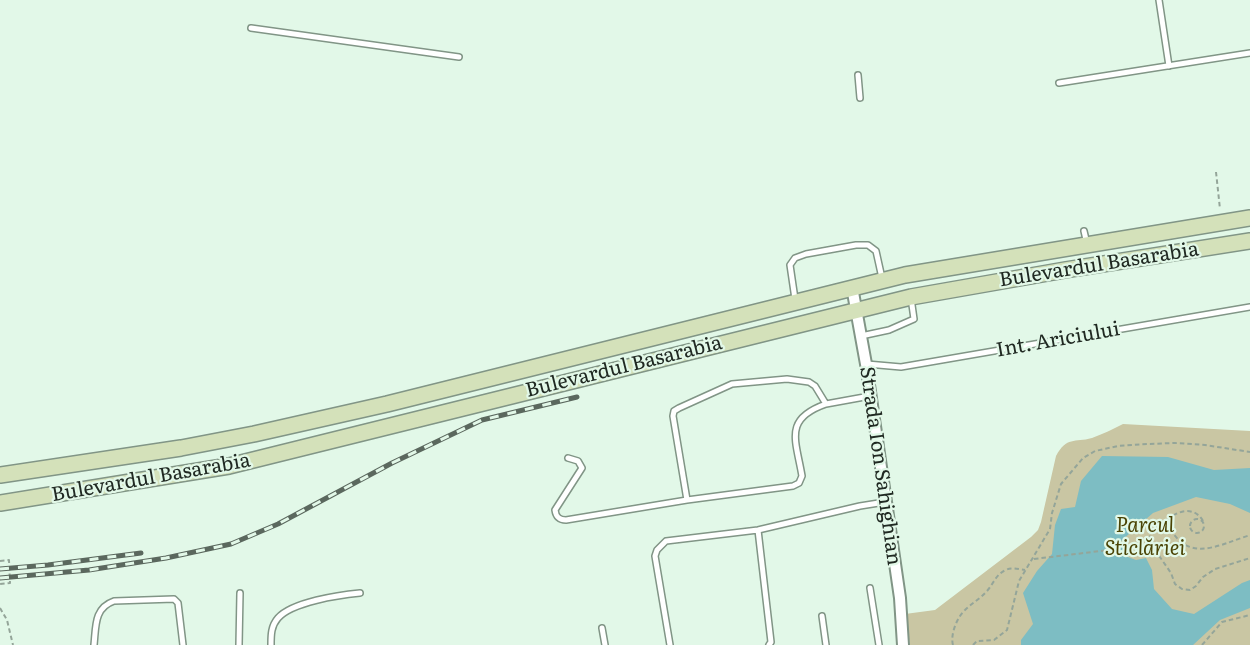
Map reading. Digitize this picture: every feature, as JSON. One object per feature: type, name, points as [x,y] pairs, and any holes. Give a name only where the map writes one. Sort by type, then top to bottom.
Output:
[{"type":"main road","name":"Bulevardul Basarabia","points":[[0,475],[181,448],[254,434],[399,401],[852,287],[1086,237],[1250,218]]},
{"type":"main road","name":"Bulevardul Basarabia","points":[[0,503],[229,466],[911,297],[1075,268],[1250,241]]},
{"type":"street","name":"Strada Ion Sahighian","points":[[852,287],[866,364],[900,598],[903,645]]},
{"type":"lane","points":[[1159,0],[1169,66]]},
{"type":"lane","points":[[251,28],[459,57]]},
{"type":"lane","points":[[1059,83],[1250,54]]},
{"type":"lane","points":[[858,75],[860,99]]},
{"type":"lane","points":[[796,302],[790,277],[790,265],[795,258],[806,254],[856,244],[868,245],[876,251],[882,280]]},
{"type":"lane","points":[[861,336],[889,330],[914,319],[911,297]]},
{"type":"lane","name":"Int. Ariciului","points":[[866,364],[901,367],[1250,307]]},
{"type":"lane","points":[[687,500],[674,411],[732,384],[787,379],[809,382],[819,390],[826,404]]},
{"type":"lane","points":[[568,458],[578,461],[582,468],[555,510],[556,517],[560,520],[793,486],[799,483],[802,476],[795,430],[801,417],[809,410],[826,404],[870,396]]},
{"type":"lane","points":[[670,645],[655,556],[657,550],[666,542],[758,530],[885,502]]},
{"type":"lane","points":[[758,530],[771,642],[769,645]]},
{"type":"lane","points":[[870,588],[879,645]]},
{"type":"lane","points":[[239,645],[240,593]]},
{"type":"lane","points":[[271,645],[272,630],[277,618],[286,611],[330,597],[360,593]]},
{"type":"lane","points":[[94,645],[99,611],[106,604],[114,601],[174,599],[178,603],[183,645]]},
{"type":"lane","points":[[822,616],[826,645]]},
{"type":"lane","points":[[602,628],[604,645]]},
{"type":"path","points":[[1216,172],[1220,209]]},
{"type":"path","points":[[973,645],[977,641],[994,640],[1007,630],[1019,581],[1050,529],[1052,513],[1061,484],[1083,458],[1095,451],[1118,446],[1175,443],[1250,452]]},
{"type":"path","points":[[1203,521],[1198,519],[1192,521],[1191,530],[1197,533],[1202,531],[1204,525],[1203,521],[1200,516],[1187,511],[1176,511],[1166,521],[1157,525],[1150,536],[1153,547],[1171,573],[1175,584],[1182,589],[1190,590],[1215,569],[1250,558]]},
{"type":"path","points":[[1166,521],[1178,541],[1189,548],[1203,550],[1250,535]]},
{"type":"path","points":[[1034,559],[1134,547],[1152,542]]},
{"type":"path","points":[[0,561],[9,560],[10,583],[0,584]]},
{"type":"path","points":[[953,645],[951,640],[956,624],[964,610],[989,589],[997,575],[1008,568],[1024,570]]},
{"type":"path","points":[[0,608],[7,620],[13,645]]},
{"type":"path","points":[[1202,645],[1222,621],[1250,615]]},
{"type":"green space","name":"Parcul Sticlăriei","points":[[1123,424],[1250,431],[1250,645],[910,645],[905,614],[935,610],[1038,530],[1056,456],[1064,445],[1071,441],[1092,438]]},
{"type":"water","points":[[1102,456],[1168,457],[1214,470],[1250,468],[1250,513],[1230,504],[1196,497],[1153,513],[1121,541],[1125,556],[1136,560],[1146,558],[1152,570],[1154,589],[1172,609],[1194,614],[1250,580],[1250,608],[1220,620],[1193,645],[1021,645],[1021,640],[1033,624],[1023,593],[1037,571],[1052,554],[1055,525],[1061,509],[1075,507],[1081,481]]},
{"type":"railway","points":[[0,578],[89,570],[166,558],[231,544],[278,524],[392,463],[482,420],[577,397]]},
{"type":"railway","points":[[0,569],[141,553]]}]
